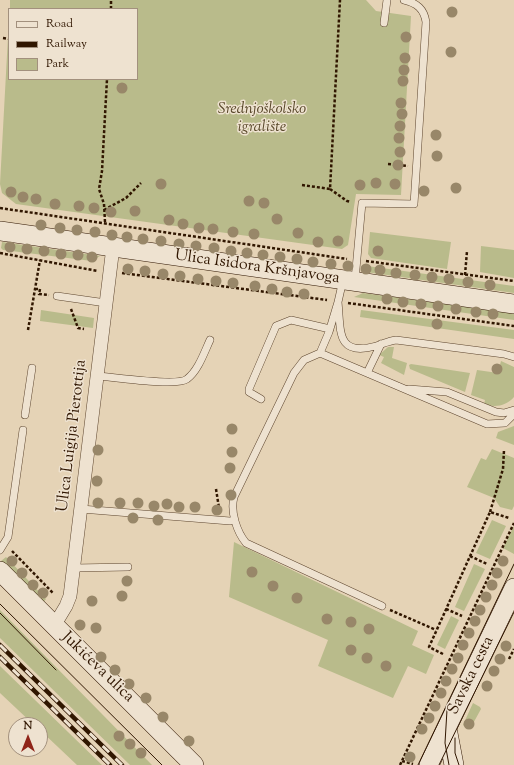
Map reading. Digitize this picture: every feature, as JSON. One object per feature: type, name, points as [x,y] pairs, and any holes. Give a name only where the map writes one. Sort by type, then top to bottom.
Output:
[{"type":"main road","name":"Ulica Isidora Kršnjavoga","points":[[0,231],[514,304]]},
{"type":"main road","name":"Jukićeva ulica","points":[[0,571],[194,765]]},
{"type":"main road","name":"Savska cesta","points":[[429,765],[514,588]]},
{"type":"main road","points":[[447,728],[454,765]]},
{"type":"street","name":"Ulica Luigija Pierottija","points":[[54,626],[68,601],[74,568],[98,376],[112,247]]},
{"type":"lane","points":[[384,23],[387,0]]},
{"type":"lane","points":[[384,607],[246,543],[241,537],[232,508],[234,498],[299,364],[320,352],[330,329],[338,302],[349,281],[357,260],[362,203],[414,204],[426,22],[425,14],[419,6],[404,0]]},
{"type":"lane","points":[[57,296],[106,303]]},
{"type":"lane","points":[[338,302],[342,336],[346,345],[358,348],[396,340],[504,354],[514,357]]},
{"type":"lane","points":[[261,399],[249,392],[249,389],[276,326],[291,320],[330,329]]},
{"type":"lane","points":[[98,376],[166,383],[185,381],[193,373],[210,340]]},
{"type":"lane","points":[[368,373],[381,344]]},
{"type":"lane","points":[[320,352],[487,424],[505,423],[514,414]]},
{"type":"lane","points":[[25,415],[32,368]]},
{"type":"lane","points":[[402,388],[442,391],[496,412],[504,413],[514,410]]},
{"type":"lane","points":[[2,547],[8,537],[23,430]]},
{"type":"lane","points":[[81,509],[230,521]]},
{"type":"lane","points":[[74,568],[128,567]]},
{"type":"path","points":[[330,189],[340,0]]},
{"type":"path","points":[[3,38],[8,39]]},
{"type":"path","points":[[105,222],[99,189],[102,171],[107,80]]},
{"type":"path","points":[[388,164],[417,167]]},
{"type":"path","points":[[104,210],[126,198],[141,183]]},
{"type":"path","points":[[302,185],[330,189],[347,201],[362,203]]},
{"type":"path","points":[[0,212],[0,208],[105,222],[357,260],[514,281]]},
{"type":"path","points":[[465,275],[467,251]]},
{"type":"path","points":[[0,253],[103,272]]},
{"type":"path","points":[[28,330],[40,260]]},
{"type":"path","points":[[117,272],[327,300]]},
{"type":"path","points":[[35,289],[40,289],[39,294],[43,295]]},
{"type":"path","points":[[349,303],[514,326]]},
{"type":"path","points":[[73,315],[78,328],[84,329]]},
{"type":"path","points":[[443,654],[428,647],[490,512],[503,469],[504,450]]},
{"type":"path","points":[[216,489],[219,508]]},
{"type":"path","points":[[490,512],[509,518]]},
{"type":"path","points":[[400,765],[514,523]]},
{"type":"path","points":[[2,547],[53,593]]},
{"type":"path","points":[[470,556],[487,564]]},
{"type":"path","points":[[384,607],[436,630]]},
{"type":"path","points":[[446,609],[462,616]]},
{"type":"path","points":[[509,659],[514,649]]},
{"type":"path","points":[[402,761],[414,765]]},
{"type":"green space","name":"Srednjoškolsko igralište","points":[[10,0],[366,0],[376,11],[411,16],[401,195],[356,194],[348,245],[342,249],[16,204],[2,193],[0,184],[8,36],[8,80],[138,80],[138,8],[10,8]]},
{"type":"green space","points":[[370,232],[451,242],[447,269],[371,258],[368,254]]},
{"type":"green space","points":[[2,242],[100,256],[92,261],[3,250],[1,248]]},
{"type":"green space","points":[[481,246],[514,250],[514,278],[480,272]]},
{"type":"green space","points":[[367,266],[514,286],[514,293],[366,272],[365,268]]},
{"type":"green space","points":[[363,293],[514,313],[514,320],[354,297]]},
{"type":"green space","points":[[41,310],[94,318],[93,328],[40,321]]},
{"type":"green space","points":[[361,310],[514,330],[514,339],[360,317]]},
{"type":"green space","points":[[388,347],[394,347],[392,358],[407,363],[404,375],[381,363],[384,357],[379,355]]},
{"type":"green space","points":[[501,361],[514,367],[514,397],[504,404],[496,406],[484,404],[485,400],[471,395],[477,370],[498,373]]},
{"type":"green space","points":[[411,364],[470,373],[465,392],[410,369],[409,365]]},
{"type":"green space","points":[[514,426],[514,445],[496,438],[498,432]]},
{"type":"green space","points":[[492,449],[514,458],[514,506],[512,510],[500,507],[494,498],[467,487],[481,458],[486,460]]},
{"type":"green space","points":[[492,520],[506,526],[490,559],[476,553]]},
{"type":"green space","points":[[514,526],[514,554],[503,548]]},
{"type":"green space","points":[[234,542],[418,631],[412,645],[434,655],[426,674],[408,666],[393,698],[318,666],[328,640],[229,597]]},
{"type":"green space","points":[[6,557],[46,599],[42,604],[1,561]]},
{"type":"green space","points":[[474,564],[485,569],[464,611],[455,607]]},
{"type":"green space","points":[[0,610],[152,765],[130,765],[0,638]]},
{"type":"green space","points":[[451,616],[459,620],[445,649],[437,645]]},
{"type":"green space","points":[[0,666],[102,765],[77,765],[48,738],[48,717],[26,717],[0,693]]},
{"type":"green space","points":[[473,703],[481,709],[470,729],[463,725]]},
{"type":"tram line","points":[[418,765],[514,564]]},
{"type":"tram line","points":[[0,604],[162,765]]},
{"type":"tram line","points":[[439,765],[514,612]]},
{"type":"tram line","points":[[0,613],[56,670]]},
{"type":"tram line","points":[[447,710],[445,743],[449,765]]},
{"type":"tram line","points":[[455,738],[455,753],[459,765]]},
{"type":"railway","points":[[0,645],[122,765]]},
{"type":"railway","points":[[0,657],[110,765]]}]
